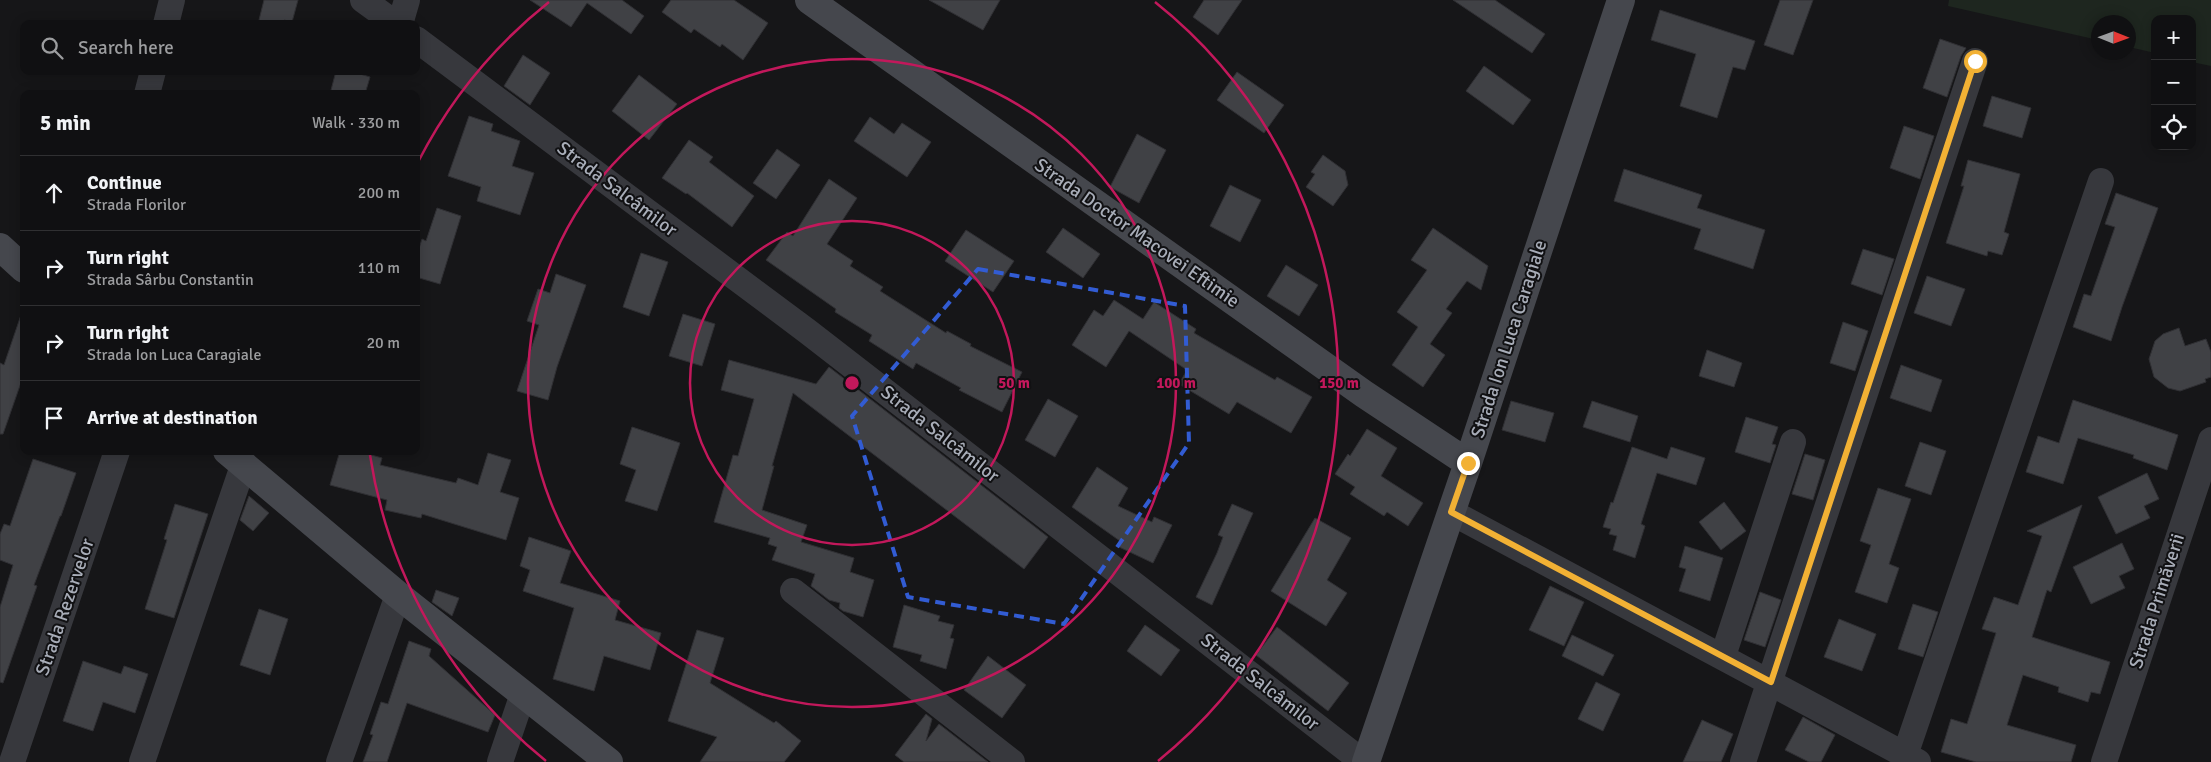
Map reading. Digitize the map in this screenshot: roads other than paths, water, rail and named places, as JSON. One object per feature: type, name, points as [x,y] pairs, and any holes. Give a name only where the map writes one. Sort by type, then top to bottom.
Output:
[{"type":"street","points":[[167,20],[172,0]]},
{"type":"street","points":[[363,0],[390,20]]},
{"type":"street","points":[[401,20],[407,0]]},
{"type":"street","name":"Strada Doctor Macovei Eftimie","points":[[809,0],[1364,394],[1468,463]]},
{"type":"street","name":"Strada Ion Luca Caragiale","points":[[1364,762],[1468,463],[1621,0]]},
{"type":"street","name":"Strada Salcâmilor","points":[[420,42],[807,331],[1364,762]]},
{"type":"street","points":[[1743,762],[1975,61]]},
{"type":"street","points":[[148,90],[152,75]]},
{"type":"street","points":[[1451,512],[1912,758],[2101,181]]},
{"type":"street","name":"Strada Primăverii","points":[[2104,762],[2211,440]]},
{"type":"street","points":[[1723,656],[1793,442]]},
{"type":"street","name":"Strada Rezervelor","points":[[12,762],[116,455]]},
{"type":"street","points":[[142,762],[235,458],[398,595],[609,762]]},
{"type":"street","points":[[793,591],[1012,762]]},
{"type":"street","points":[[339,762],[398,595]]},
{"type":"street","points":[[500,762],[523,694]]}]
